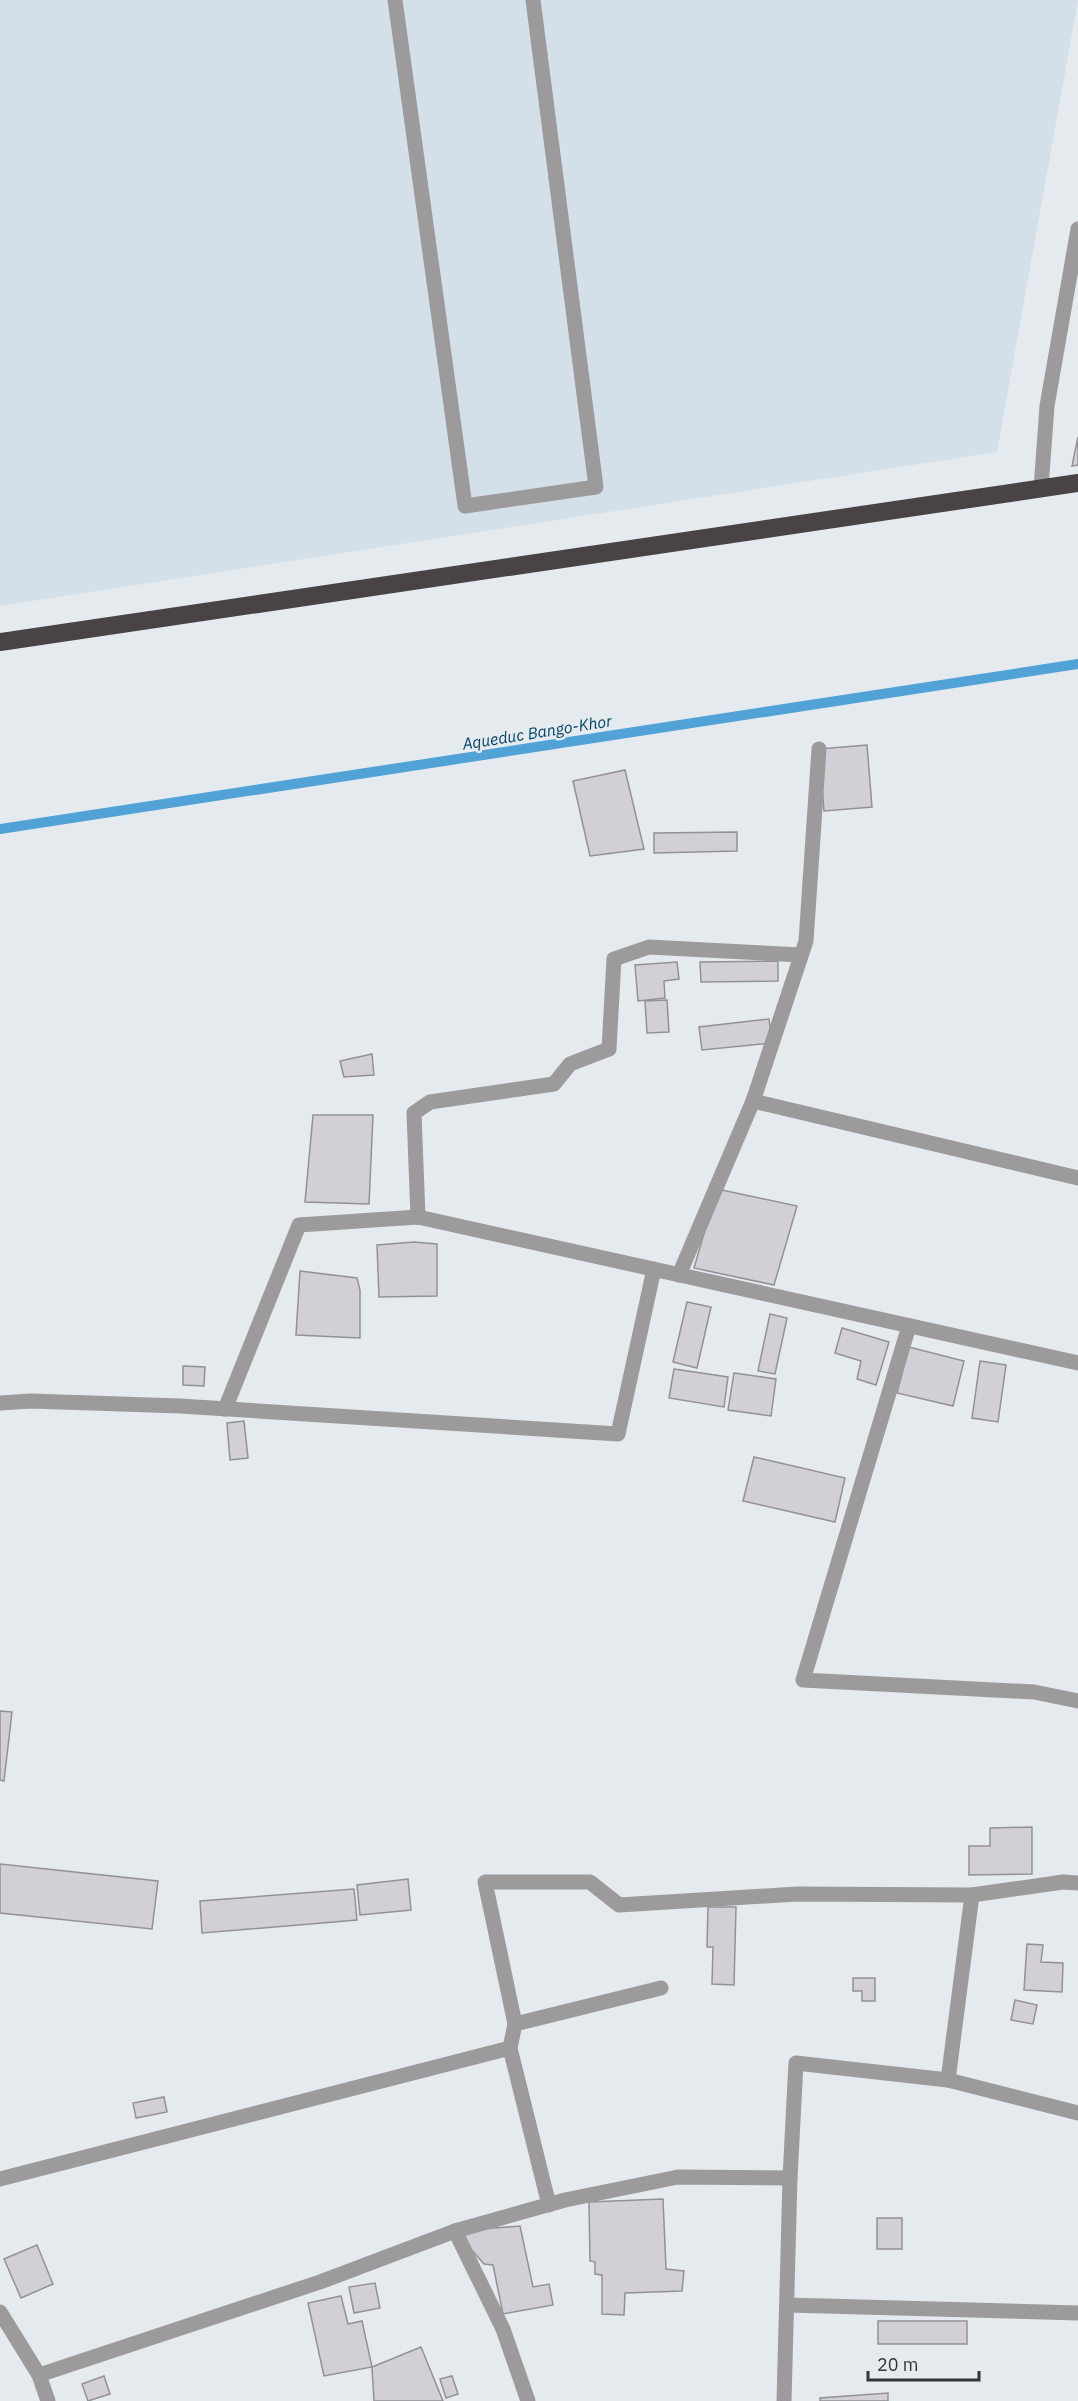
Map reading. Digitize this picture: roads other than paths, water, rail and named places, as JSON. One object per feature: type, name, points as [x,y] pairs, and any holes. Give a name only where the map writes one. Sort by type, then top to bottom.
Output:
[{"type":"highway","points":[[0,642],[1078,483]]},
{"type":"street","points":[[395,0],[465,506],[596,487],[534,0]]},
{"type":"street","points":[[1041,488],[1047,406],[1078,230]]},
{"type":"street","points":[[679,1275],[753,1101],[806,941],[819,750]]},
{"type":"street","points":[[418,1217],[414,1113],[430,1102],[554,1084],[570,1064],[609,1049],[614,958],[649,948],[801,955]]},
{"type":"street","points":[[753,1101],[1078,1178]]},
{"type":"street","points":[[225,1409],[299,1225],[418,1217],[1078,1363]]},
{"type":"street","points":[[0,1403],[42,1401],[225,1409],[618,1434],[654,1269]]},
{"type":"street","points":[[909,1326],[803,1680],[1034,1692],[1078,1701]]},
{"type":"street","points":[[549,2205],[510,2048],[515,2025],[485,1882],[590,1882],[619,1905],[797,1894],[972,1894],[1063,1882],[1078,1883]]},
{"type":"street","points":[[948,2080],[972,1894]]},
{"type":"street","points":[[515,2025],[662,1988]]},
{"type":"street","points":[[0,2179],[510,2048]]},
{"type":"street","points":[[784,2401],[790,2178],[796,2063],[948,2080],[1078,2113]]},
{"type":"street","points":[[39,2374],[320,2282],[455,2231],[549,2205],[678,2176],[790,2178]]},
{"type":"street","points":[[455,2231],[503,2329],[528,2401]]},
{"type":"street","points":[[787,2305],[1078,2313]]},
{"type":"street","points":[[0,2312],[39,2374],[48,2401]]},
{"type":"waterway","name":"Aqueduc Bango-Khor","points":[[0,829],[1078,664]]}]
